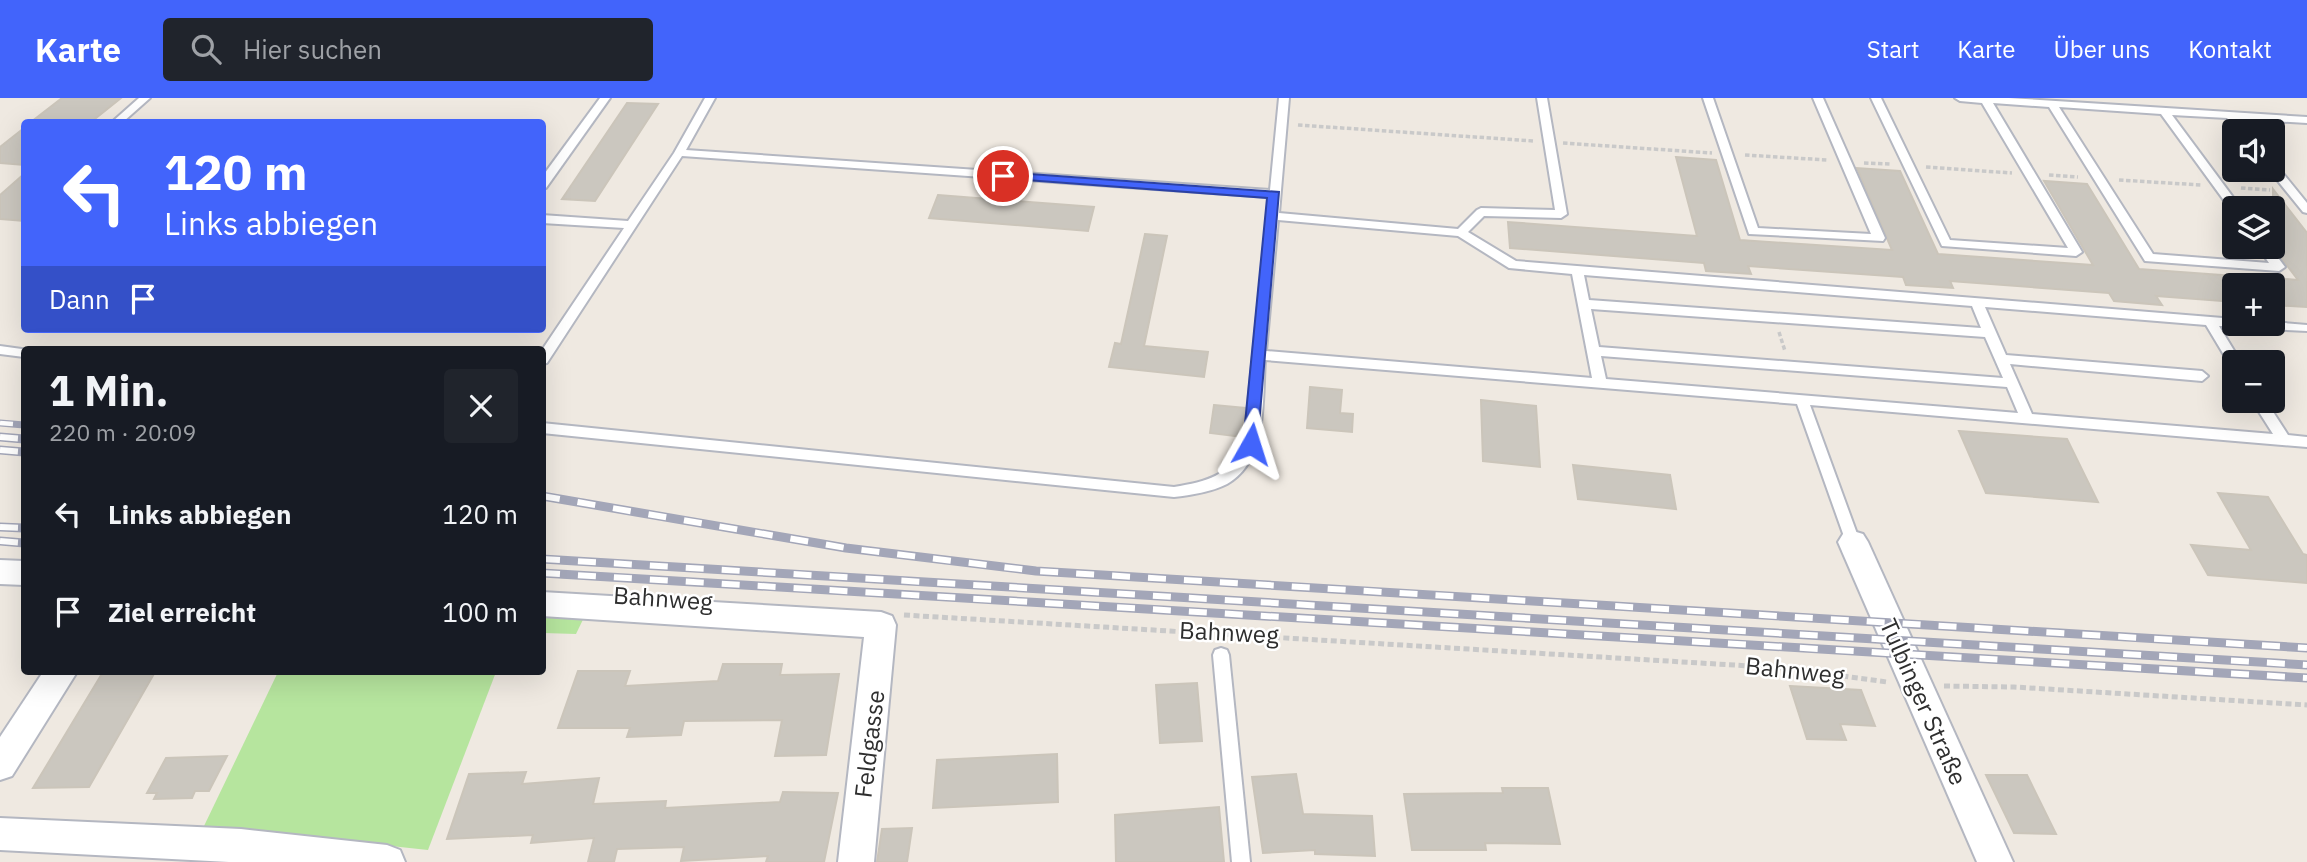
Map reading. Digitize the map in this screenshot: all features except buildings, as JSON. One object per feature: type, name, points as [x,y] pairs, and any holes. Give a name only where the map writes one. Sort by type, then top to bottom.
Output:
[{"type":"street","name":"Tulbinger Straße","points":[[1853,542],[1995,862]]},
{"type":"street","points":[[0,572],[21,573]]},
{"type":"street","name":"Bahnweg","points":[[546,604],[889,620]]},
{"type":"street","name":"Feldgasse","points":[[856,862],[889,620]]},
{"type":"street","points":[[0,765],[59,675]]},
{"type":"street","points":[[0,834],[241,846],[387,862]]},
{"type":"lane","points":[[120,119],[145,98]]},
{"type":"lane","points":[[546,180],[605,98]]},
{"type":"lane","points":[[546,354],[632,225],[710,98]]},
{"type":"lane","points":[[546,428],[1174,492],[1204,488],[1227,478],[1243,464],[1251,444],[1284,98]]},
{"type":"lane","points":[[1461,233],[1481,212],[1560,214],[1542,98]]},
{"type":"lane","points":[[1708,98],[1752,231],[1879,238],[1818,98]]},
{"type":"lane","points":[[1875,98],[1946,243],[2076,252],[1986,100]]},
{"type":"lane","points":[[1960,98],[2307,120]]},
{"type":"lane","points":[[2052,104],[2149,258],[2278,267],[2272,259]]},
{"type":"lane","points":[[2164,111],[2226,196]]},
{"type":"lane","points":[[678,153],[1274,194]]},
{"type":"lane","points":[[2285,182],[2307,210]]},
{"type":"lane","points":[[1272,216],[1461,233],[1513,265],[2222,322]]},
{"type":"lane","points":[[546,219],[632,225]]},
{"type":"lane","points":[[1577,271],[1600,383]]},
{"type":"lane","points":[[1976,301],[2027,419]]},
{"type":"lane","points":[[1584,304],[1990,333]]},
{"type":"lane","points":[[2210,321],[2228,350]]},
{"type":"lane","points":[[2285,327],[2303,328]]},
{"type":"lane","points":[[0,350],[21,353]]},
{"type":"lane","points":[[1593,351],[2011,383]]},
{"type":"lane","points":[[1260,355],[2307,442]]},
{"type":"lane","points":[[2001,359],[2202,376]]},
{"type":"lane","points":[[1802,401],[1853,542]]},
{"type":"lane","points":[[2267,413],[2284,440]]},
{"type":"lane","points":[[1220,655],[1241,862]]},
{"type":"path","points":[[1281,124],[2292,191]]},
{"type":"path","points":[[1774,318],[1789,366]]},
{"type":"path","name":"Bahnweg","points":[[889,620],[1783,668],[1915,686],[2014,687],[2307,705]]},
{"type":"green space","points":[[546,600],[591,603],[576,634],[546,633]]},
{"type":"green space","points":[[277,675],[495,675],[428,850],[204,826]]},
{"type":"railway","points":[[0,423],[21,425]]},
{"type":"railway","points":[[0,437],[21,439]]},
{"type":"railway","points":[[0,450],[21,452]]},
{"type":"railway","points":[[546,497],[846,548],[1036,571],[2307,648]]},
{"type":"railway","points":[[0,527],[21,528]]},
{"type":"railway","points":[[0,541],[21,543]]},
{"type":"railway","points":[[546,559],[2307,665]]},
{"type":"railway","points":[[546,573],[2307,678]]},
{"type":"route","points":[[1003,176],[1274,194],[1251,444]]}]
